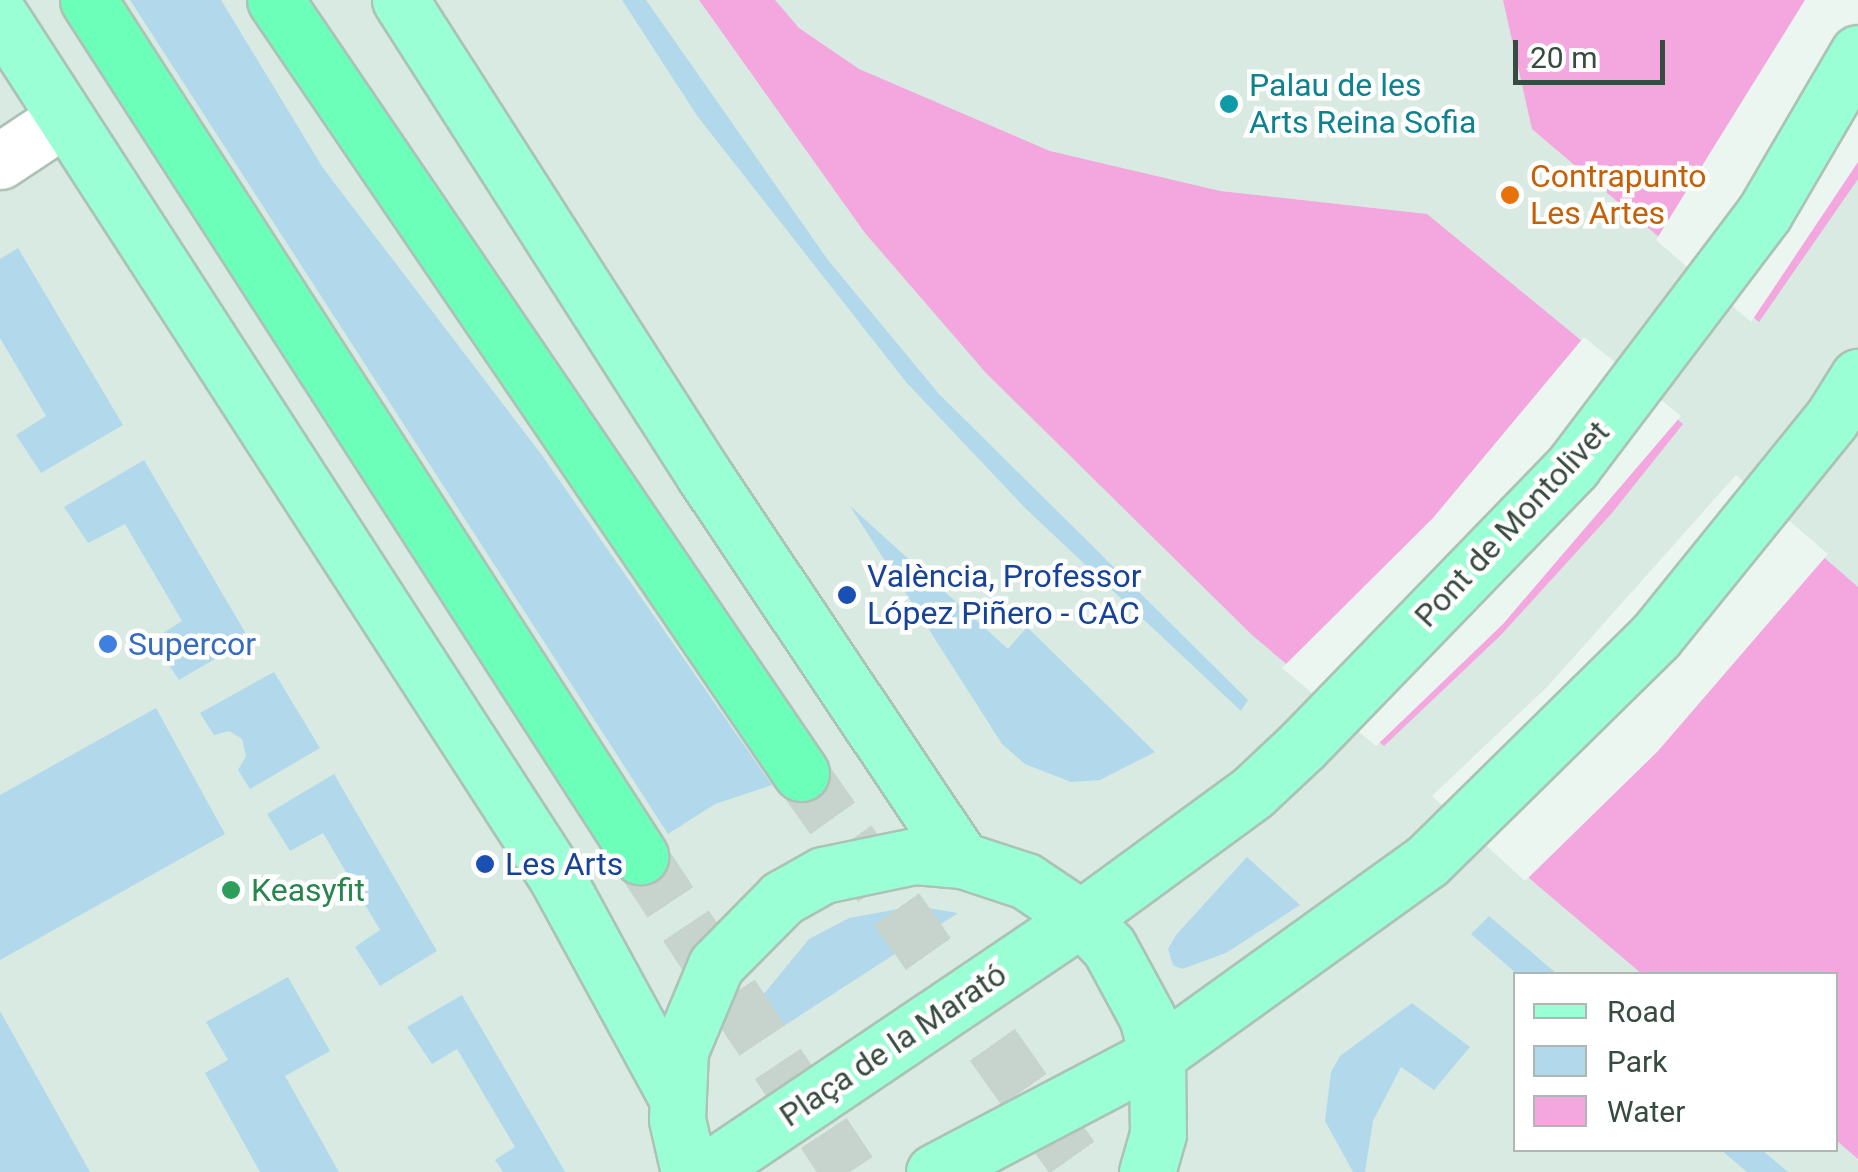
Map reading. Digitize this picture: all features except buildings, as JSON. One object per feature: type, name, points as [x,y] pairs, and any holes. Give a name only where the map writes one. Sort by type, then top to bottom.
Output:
[{"type":"highway","points":[[88,0],[640,856]]},
{"type":"highway","points":[[275,0],[801,774]]},
{"type":"main road","points":[[400,0],[704,475],[962,860]]},
{"type":"main road","points":[[0,16],[556,876],[676,1098]]},
{"type":"main road","name":"Pont de Montolivet","points":[[1081,918],[1253,792],[1573,466],[1766,212],[1858,53]]},
{"type":"main road","points":[[934,1172],[1157,1055],[1427,861],[1655,637],[1831,420],[1858,377]]},
{"type":"main road","points":[[689,1172],[676,1098],[680,1052],[709,979],[746,928],[782,898],[868,861],[962,860],[1026,881],[1081,918],[1130,980],[1157,1055],[1165,1159]]},
{"type":"main road","name":"Plaça de la Marató","points":[[705,1172],[1081,918]]},
{"type":"street","points":[[0,161],[65,118]]},
{"type":"shaded area","points":[[0,0],[1858,0],[1858,1172],[0,1172]]},
{"type":"green space","points":[[130,0],[221,0],[323,168],[541,454],[772,785],[715,804],[668,834]]},
{"type":"green space","points":[[622,0],[646,0],[828,260],[939,394],[1248,700],[1241,711],[1025,508],[906,382],[698,117]]},
{"type":"green space","points":[[18,248],[123,425],[41,473],[16,435],[46,416],[0,338],[0,259]]},
{"type":"green space","points":[[144,460],[249,639],[179,680],[152,640],[182,621],[125,524],[88,543],[64,507]]},
{"type":"green space","points":[[850,506],[1008,649],[1027,627],[1155,752],[1100,780],[1071,782],[1025,764],[1002,744]]},
{"type":"green space","points":[[274,672],[320,748],[250,789],[238,770],[246,756],[242,739],[229,731],[214,735],[200,713]]},
{"type":"green space","points":[[156,708],[225,834],[0,960],[0,795]]},
{"type":"green space","points":[[334,774],[437,951],[380,986],[355,947],[380,930],[323,833],[290,851],[267,814]]},
{"type":"green space","points":[[1247,857],[1300,905],[1226,953],[1182,969],[1173,965],[1168,949],[1176,935]]},
{"type":"green space","points":[[915,906],[958,913],[753,1046],[748,1042],[763,995],[809,939],[849,918]]},
{"type":"green space","points":[[1489,916],[1555,972],[1515,972],[1471,934]]},
{"type":"green space","points":[[288,977],[330,1051],[285,1076],[339,1172],[260,1172],[205,1073],[228,1060],[206,1022]]},
{"type":"green space","points":[[462,995],[565,1172],[503,1172],[495,1160],[515,1147],[457,1049],[432,1064],[407,1027]]},
{"type":"green space","points":[[1412,1003],[1470,1047],[1434,1090],[1401,1067],[1373,1121],[1365,1172],[1353,1172],[1325,1121],[1331,1072],[1340,1056]]},
{"type":"green space","points":[[0,1011],[90,1172],[0,1172]]},
{"type":"green space","points":[[1723,1152],[1764,1152],[1788,1172],[1747,1172]]},
{"type":"water","points":[[699,0],[775,0],[799,28],[859,69],[1050,151],[1220,191],[1427,214],[1683,424],[1612,513],[1501,635],[1384,746],[1252,635],[986,373],[865,233]]},
{"type":"water","points":[[1503,0],[1858,0],[1858,179],[1759,322],[1532,129]]},
{"type":"water","points":[[1735,480],[1858,587],[1858,1159],[1838,1142],[1838,972],[1640,972],[1436,799],[1673,561]]},
{"type":"pier","points":[[1805,0],[1858,0],[1858,162],[1751,322],[1656,240]]},
{"type":"pier","points":[[1584,337],[1681,416],[1503,624],[1376,746],[1282,668],[1433,518]]},
{"type":"pier","points":[[1736,475],[1828,554],[1658,751],[1525,881],[1432,796],[1548,686]]},
{"type":"tunnel","points":[[801,773],[1082,1172]]},
{"type":"tunnel","points":[[640,856],[850,1172]]},
{"type":"place","name":"Palau de les Arts Reina Sofia","points":[[1229,104]]},
{"type":"place","name":"Contrapunto Les Artes","points":[[1510,195]]},
{"type":"place","name":"València, Professor López Piñero - CAC","points":[[847,595]]},
{"type":"place","name":"Supercor","points":[[108,644]]},
{"type":"place","name":"Les Arts","points":[[485,864]]},
{"type":"place","name":"Keasyfit","points":[[231,890]]}]
